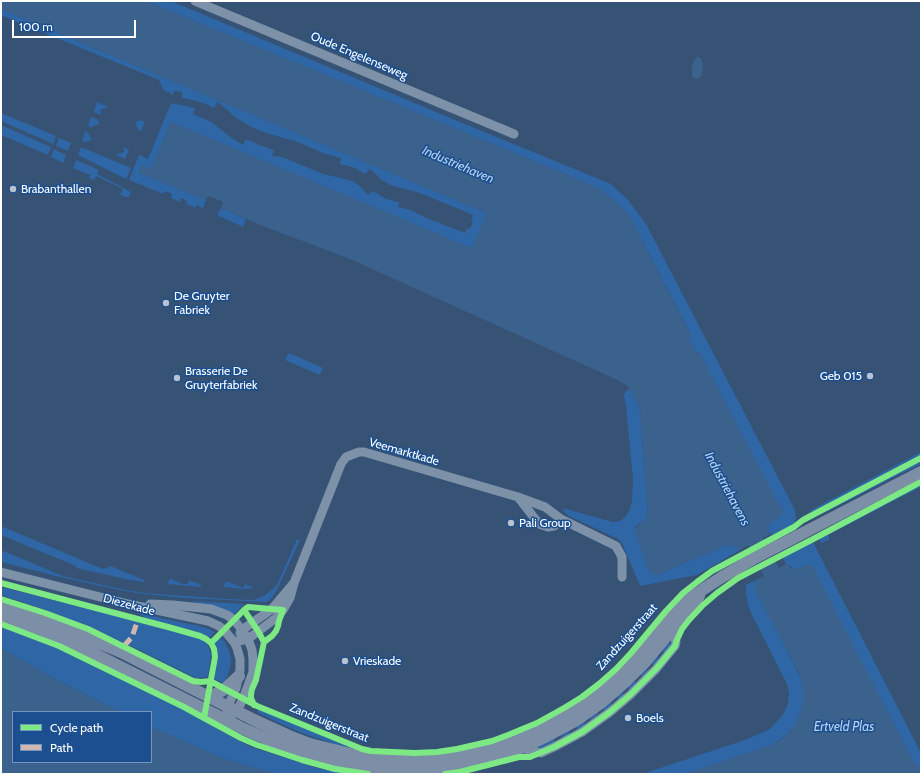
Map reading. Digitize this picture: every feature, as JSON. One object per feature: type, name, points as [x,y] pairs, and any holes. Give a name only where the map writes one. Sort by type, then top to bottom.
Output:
[{"type":"main road","name":"Zandzuigerstraat","points":[[1,606],[42,619],[121,652],[208,695],[232,709],[289,736],[310,744],[358,756],[408,760],[433,759],[460,755],[517,739],[570,712],[617,677],[639,654],[682,603],[753,559],[921,472]]},
{"type":"main road","name":"Zandzuigerstraat","points":[[1,616],[40,629],[81,647],[226,721],[287,748],[308,755],[377,769],[434,769],[462,765],[491,758],[521,748],[575,721],[602,702],[646,661],[703,590]]},
{"type":"main road","points":[[208,695],[214,695],[225,689],[239,676]]},
{"type":"street","name":"Oude Engelenseweg","points":[[195,1],[514,134]]},
{"type":"street","name":"Veemarktkade","points":[[234,642],[248,639],[276,618],[283,610],[290,598],[294,583],[341,464],[346,457],[359,452],[364,452],[518,497],[545,507],[561,519],[616,546],[622,558],[622,577]]},
{"type":"street","points":[[518,497],[539,524],[548,527],[554,526],[561,519]]},
{"type":"street","name":"Diezekade","points":[[1,572],[128,604],[208,621],[224,630],[234,642]]},
{"type":"street","name":"Veemarktkade","points":[[234,642],[242,630],[272,608],[294,583]]},
{"type":"street","name":"Diezekade","points":[[128,604],[173,605],[211,610],[227,615],[234,620],[242,630]]},
{"type":"street","points":[[226,721],[232,709],[242,699],[253,672],[252,650],[248,639],[242,630]]},
{"type":"street","points":[[232,709],[241,664],[234,642]]},
{"type":"shaded area","points":[[146,1],[171,1],[611,184],[628,200],[646,224],[795,510],[796,518],[794,526],[773,537],[768,531],[770,522],[780,516],[699,352],[696,353],[688,337],[691,335],[630,217],[616,202],[601,190],[570,176]]},
{"type":"shaded area","points":[[1,9],[487,213],[472,249],[171,122],[151,169],[139,173],[206,200],[203,208],[196,205],[195,208],[186,204],[187,201],[181,198],[180,202],[171,198],[172,194],[165,191],[163,194],[129,180],[139,155],[148,159],[171,103],[195,108],[193,114],[211,122],[243,145],[246,139],[274,150],[272,156],[282,157],[323,174],[352,181],[360,186],[368,195],[373,191],[386,199],[399,202],[398,207],[408,209],[465,233],[467,228],[470,229],[473,222],[471,221],[473,215],[420,193],[390,185],[383,181],[370,169],[365,174],[355,168],[340,164],[341,158],[251,127],[236,118],[217,102],[214,108],[206,104],[182,98],[182,92],[174,91],[173,95],[171,95],[171,93],[163,90],[159,80],[1,15]]},
{"type":"shaded area","points":[[97,102],[108,107],[100,110],[101,115],[94,112]]},
{"type":"shaded area","points":[[1,113],[56,136],[53,144],[1,121]]},
{"type":"shaded area","points":[[91,117],[97,119],[99,124],[91,127],[88,126]]},
{"type":"shaded area","points":[[141,120],[145,122],[141,131],[138,130],[135,122]]},
{"type":"shaded area","points":[[1,125],[51,147],[48,155],[1,135]]},
{"type":"shaded area","points":[[85,131],[92,140],[86,142],[82,141]]},
{"type":"shaded area","points":[[59,138],[71,143],[68,151],[56,146]]},
{"type":"shaded area","points":[[81,147],[131,168],[126,179],[78,155]]},
{"type":"shaded area","points":[[123,147],[129,150],[125,159],[116,155],[124,152]]},
{"type":"shaded area","points":[[54,149],[66,155],[63,163],[51,157]]},
{"type":"shaded area","points":[[76,160],[99,170],[97,174],[131,192],[129,197],[120,195],[123,189],[96,176],[94,180],[89,178],[90,175],[73,168]]},
{"type":"shaded area","points":[[221,208],[246,219],[243,227],[217,215]]},
{"type":"shaded area","points":[[289,353],[323,368],[320,375],[285,360]]},
{"type":"shaded area","points":[[629,389],[633,394],[640,411],[648,513],[646,519],[635,527],[657,575],[726,545],[736,546],[740,550],[697,575],[640,586],[622,543],[618,539],[569,516],[562,508],[613,522],[620,521],[629,511],[632,502],[633,479],[624,396],[625,392]]},
{"type":"shaded area","points":[[921,452],[921,457],[818,510],[812,512],[809,511]]},
{"type":"shaded area","points":[[921,460],[921,464],[828,511],[819,513]]},
{"type":"shaded area","points":[[921,480],[921,482],[798,546],[797,545],[828,528]]},
{"type":"shaded area","points":[[921,485],[921,487],[828,535],[830,539],[822,543],[819,539],[813,542],[921,753],[921,769],[914,763],[808,565],[795,569],[786,564],[783,556]]},
{"type":"shaded area","points":[[1,526],[103,569],[111,566],[144,580],[144,582],[76,568],[76,566],[1,535]]},
{"type":"shaded area","points":[[297,539],[300,540],[277,590],[270,600],[266,602],[184,598],[137,593],[56,576],[1,562],[1,550],[63,576],[125,590],[145,593],[253,600],[264,596],[278,583]]},
{"type":"shaded area","points":[[721,568],[682,598],[627,662],[598,688],[548,720],[500,741],[459,751],[428,755],[407,756],[375,754],[355,751],[302,733],[257,712],[259,708],[353,748],[374,753],[403,755],[425,754],[462,750],[487,743],[512,735],[554,716],[592,691],[634,652],[669,609],[680,598],[702,580]]},
{"type":"shaded area","points":[[170,578],[182,584],[188,584],[189,580],[201,585],[201,587],[167,584]]},
{"type":"shaded area","points":[[756,580],[756,590],[801,678],[803,703],[796,724],[788,734],[772,745],[695,771],[685,774],[642,774],[745,740],[770,729],[784,713],[788,703],[789,694],[787,684],[751,613],[746,595],[746,585]]},
{"type":"shaded area","points":[[226,581],[243,588],[245,584],[254,588],[245,589],[223,587]]},
{"type":"shaded area","points":[[1,587],[170,629],[200,638],[206,641],[211,655],[208,676],[196,678],[89,627],[46,610],[1,595]]},
{"type":"shaded area","points":[[190,601],[244,604],[233,615],[220,609]]},
{"type":"shaded area","points":[[138,613],[199,626],[215,632],[208,639],[171,626],[149,621]]},
{"type":"shaded area","points":[[1,624],[46,640],[102,665],[153,691],[251,747],[321,769],[350,774],[276,774],[222,758],[152,728],[152,711],[118,711],[44,673],[1,648]]},
{"type":"shaded area","points":[[220,637],[225,642],[231,660],[227,677],[223,683],[213,678],[216,657],[213,643]]},
{"type":"shaded area","points":[[669,641],[671,648],[664,655],[662,650],[658,655],[659,663],[653,667],[652,663],[647,668],[647,676],[642,680],[642,676],[640,675],[635,680],[635,688],[630,692],[628,687],[623,692],[623,699],[618,702],[617,697],[611,702],[610,709],[604,713],[603,708],[598,712],[597,720],[591,722],[590,717],[585,721],[583,729],[576,731],[576,726],[570,730],[568,737],[561,740],[561,735],[555,738],[553,746],[543,750],[535,747]]},
{"type":"water","points":[[1,1],[146,1],[570,176],[601,190],[616,202],[630,217],[691,336],[688,337],[696,353],[699,352],[778,503],[783,509],[780,517],[770,522],[768,529],[770,534],[763,538],[779,568],[786,564],[791,568],[798,569],[812,565],[914,763],[921,769],[921,774],[685,774],[772,745],[783,738],[792,730],[799,717],[803,703],[803,689],[798,671],[755,590],[756,580],[764,576],[748,545],[740,550],[736,546],[726,545],[657,575],[649,571],[634,529],[646,519],[648,513],[640,411],[633,394],[626,385],[350,259],[263,226],[221,208],[223,202],[208,196],[206,200],[139,173],[142,165],[151,169],[171,122],[472,248],[487,213],[1,9]]},
{"type":"water","points":[[697,56],[702,59],[703,65],[702,76],[697,79],[692,76],[692,67]]},
{"type":"water","points":[[1,648],[44,673],[118,711],[12,711],[12,763],[152,763],[152,727],[222,758],[276,774],[1,774]]},
{"type":"pier","points":[[767,540],[777,559],[758,569],[748,550]]},
{"type":"marked path","points":[[124,646],[132,637],[138,619]]},
{"type":"cycle path","points":[[1,599],[88,629],[193,681],[210,681],[257,706],[362,749],[371,751],[415,753],[457,749],[492,741],[537,723],[582,697],[616,669],[683,593],[712,571],[794,527],[803,520],[921,458]]},
{"type":"cycle path","points":[[445,774],[460,772],[519,757],[530,757],[554,747],[582,732],[610,712],[630,695],[656,669],[675,646],[682,629],[689,620],[717,593],[738,578],[921,482]]},
{"type":"cycle path","points":[[1,583],[168,627],[206,639],[211,643],[214,649],[215,657],[204,718]]},
{"type":"cycle path","points":[[211,643],[248,607],[283,610],[276,631],[264,642]]},
{"type":"cycle path","points":[[244,610],[264,642],[256,680],[251,695],[254,705]]},
{"type":"cycle path","points":[[1,624],[59,646],[184,707],[257,745],[335,769],[368,774]]},
{"type":"place","name":"Brabanthallen","points":[[13,189]]},
{"type":"place","name":"De Gruyter Fabriek","points":[[166,303]]},
{"type":"place","name":"Geb 015","points":[[870,376]]},
{"type":"place","name":"Brasserie De Gruyterfabriek","points":[[177,378]]},
{"type":"place","name":"Pali Group","points":[[511,523]]},
{"type":"place","name":"Vrieskade","points":[[345,661]]},
{"type":"place","name":"Boels","points":[[628,718]]},
{"type":"water label","name":"Industriehaven","points":[[458,165]]},
{"type":"water label","name":"Industriehavens","points":[[727,489]]},
{"type":"water label","name":"Ertveld Plas","points":[[844,727]]}]
